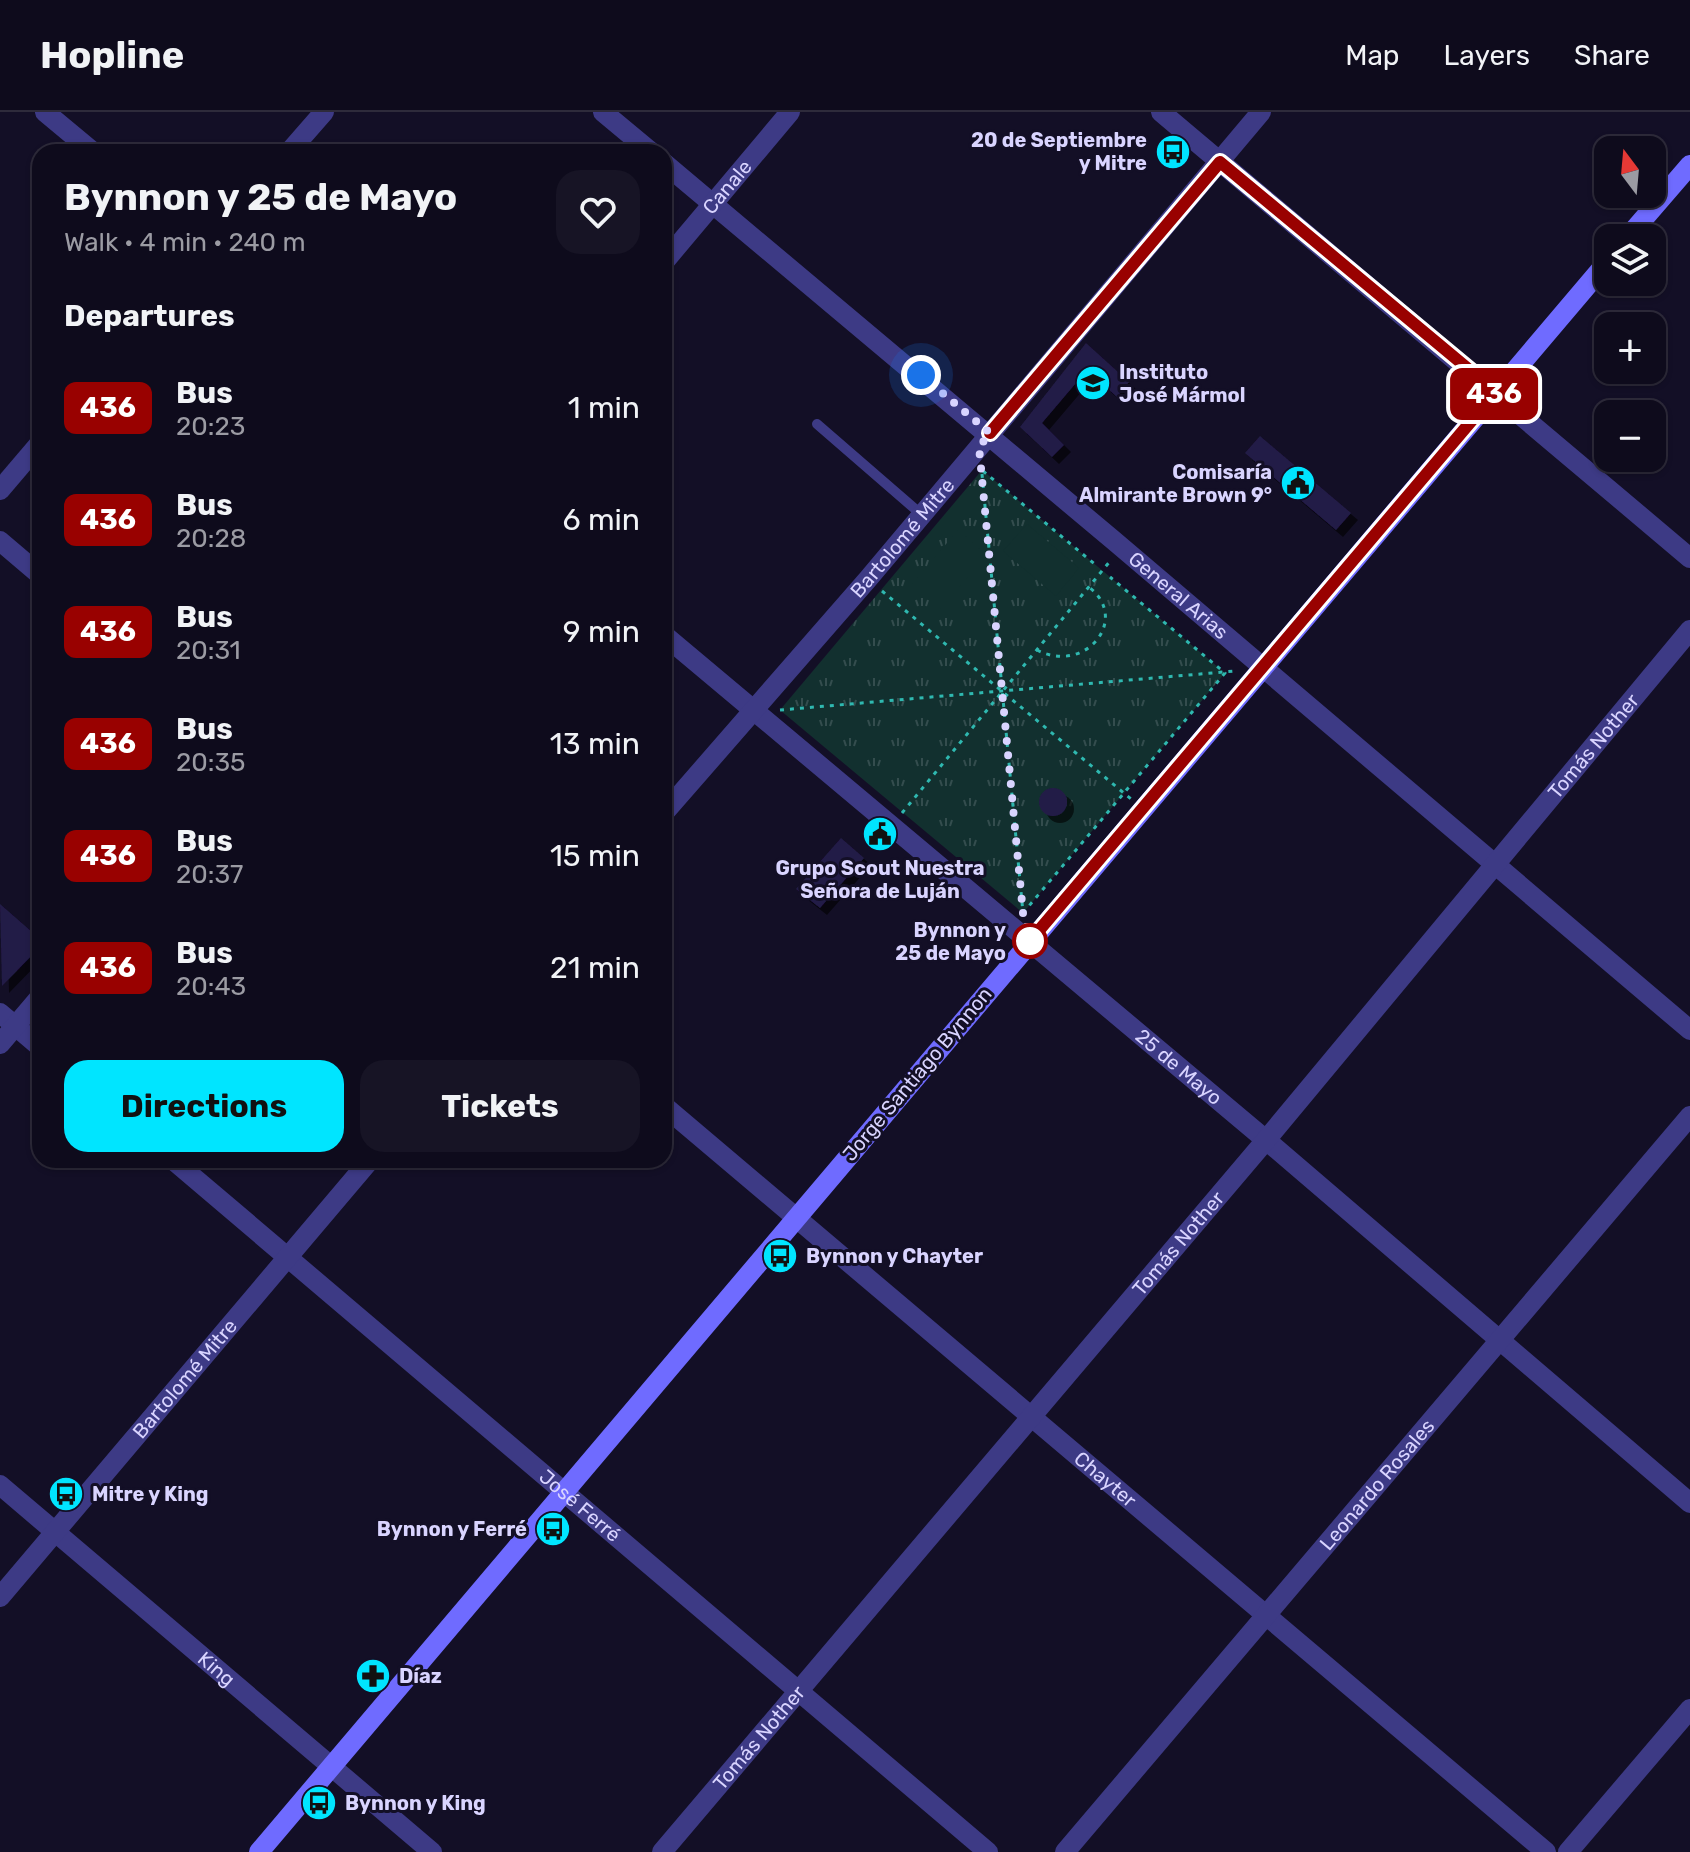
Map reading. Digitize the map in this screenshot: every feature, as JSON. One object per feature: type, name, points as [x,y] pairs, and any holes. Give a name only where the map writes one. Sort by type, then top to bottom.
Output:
[{"type":"street","points":[[45,112],[83,144]]},
{"type":"street","points":[[296,144],[324,112]]},
{"type":"street","points":[[603,112],[641,144]]},
{"type":"street","name":"Canale","points":[[672,253],[790,112]]},
{"type":"street","points":[[1161,112],[1690,558]]},
{"type":"street","name":"Bartolomé Mitre","points":[[672,804],[868,579],[1261,112]]},
{"type":"street","points":[[1639,224],[1690,165]]},
{"type":"street","name":"General Arias","points":[[672,170],[984,440],[1121,549],[1690,1030]]},
{"type":"street","name":"Jorge Santiago Bynnon","points":[[259,1852],[1594,277]]},
{"type":"street","points":[[0,490],[32,452]]},
{"type":"street","points":[[0,541],[32,568]]},
{"type":"street","name":"Tomás Nother","points":[[662,1852],[801,1692],[1266,1140],[1690,630]]},
{"type":"street","name":"25 de Mayo","points":[[672,642],[1266,1140],[1690,1503]]},
{"type":"street","points":[[0,1044],[8,1019],[32,1002]]},
{"type":"street","points":[[8,1019],[32,1040]]},
{"type":"street","name":"Chayter","points":[[672,1113],[1546,1852]]},
{"type":"street","name":"Leonardo Rosales","points":[[1065,1852],[1690,1116]]},
{"type":"street","name":"José Ferré","points":[[182,1168],[988,1852]]},
{"type":"street","name":"Bartolomé Mitre","points":[[0,1597],[363,1168]]},
{"type":"street","name":"King","points":[[0,1485],[432,1852]]},
{"type":"street","points":[[1568,1852],[1690,1709]]},
{"type":"lane","points":[[817,424],[922,515]]},
{"type":"path","points":[[984,440],[982,470],[1023,913]]},
{"type":"path","points":[[972,482],[982,470]]},
{"type":"path","points":[[982,470],[1097,566]]},
{"type":"path","points":[[891,825],[1121,549]]},
{"type":"path","points":[[1110,577],[1225,673]]},
{"type":"path","points":[[868,579],[1143,809]]},
{"type":"path","points":[[1037,650],[1050,657],[1077,657],[1097,641],[1104,616],[1101,603],[1090,588]]},
{"type":"path","points":[[752,709],[780,710],[1261,668]]},
{"type":"path","points":[[1023,913],[1225,673]]},
{"type":"path","points":[[780,710],[790,698]]},
{"type":"path","points":[[780,710],[792,720]]},
{"type":"path","points":[[1011,903],[1023,913]]},
{"type":"green space","points":[[982,470],[1225,673],[1023,913],[780,710]]},
{"type":"green space","points":[[1027,524],[1079,568],[1056,596],[1003,551]]},
{"type":"green space","points":[[958,530],[987,555],[940,609],[912,584]]},
{"type":"building","points":[[1086,343],[1129,382],[1117,397],[1087,370],[1042,423],[1064,445],[1052,457],[1020,427]]},
{"type":"building","name":"Comisaría Almirante Brown 9°","points":[[1260,436],[1351,513],[1336,530],[1245,453]]},
{"type":"building","points":[[1053,788],[1063,792],[1067,802],[1063,812],[1053,816],[1043,812],[1039,802],[1043,792]]},
{"type":"building","points":[[841,838],[864,858],[820,908],[796,889]]},
{"type":"building","points":[[0,904],[32,932],[32,955],[2,986]]},
{"type":"bus line","name":"436","points":[[990,433],[1220,162],[1496,392],[1030,941]]},
{"type":"place","name":"20 de Septiembre y Mitre","points":[[1173,152]]},
{"type":"place","name":"Instituto José Mármol","points":[[1093,383]]},
{"type":"place","name":"Comisaría Almirante Brown 9°","points":[[1298,483]]},
{"type":"place","name":"Grupo Scout Nuestra Señora de Luján","points":[[880,834]]},
{"type":"place","name":"Bynnon y 25 de Mayo","points":[[1030,941]]},
{"type":"place","name":"Bynnon y Chayter","points":[[780,1256]]},
{"type":"place","name":"Mitre y King","points":[[66,1494]]},
{"type":"place","name":"Bynnon y Ferré","points":[[553,1529]]},
{"type":"place","name":"Díaz","points":[[373,1676]]},
{"type":"place","name":"Bynnon y King","points":[[319,1803]]},
{"type":"route","points":[[921,375],[990,433],[979,447],[1023,913],[1030,941]]}]
